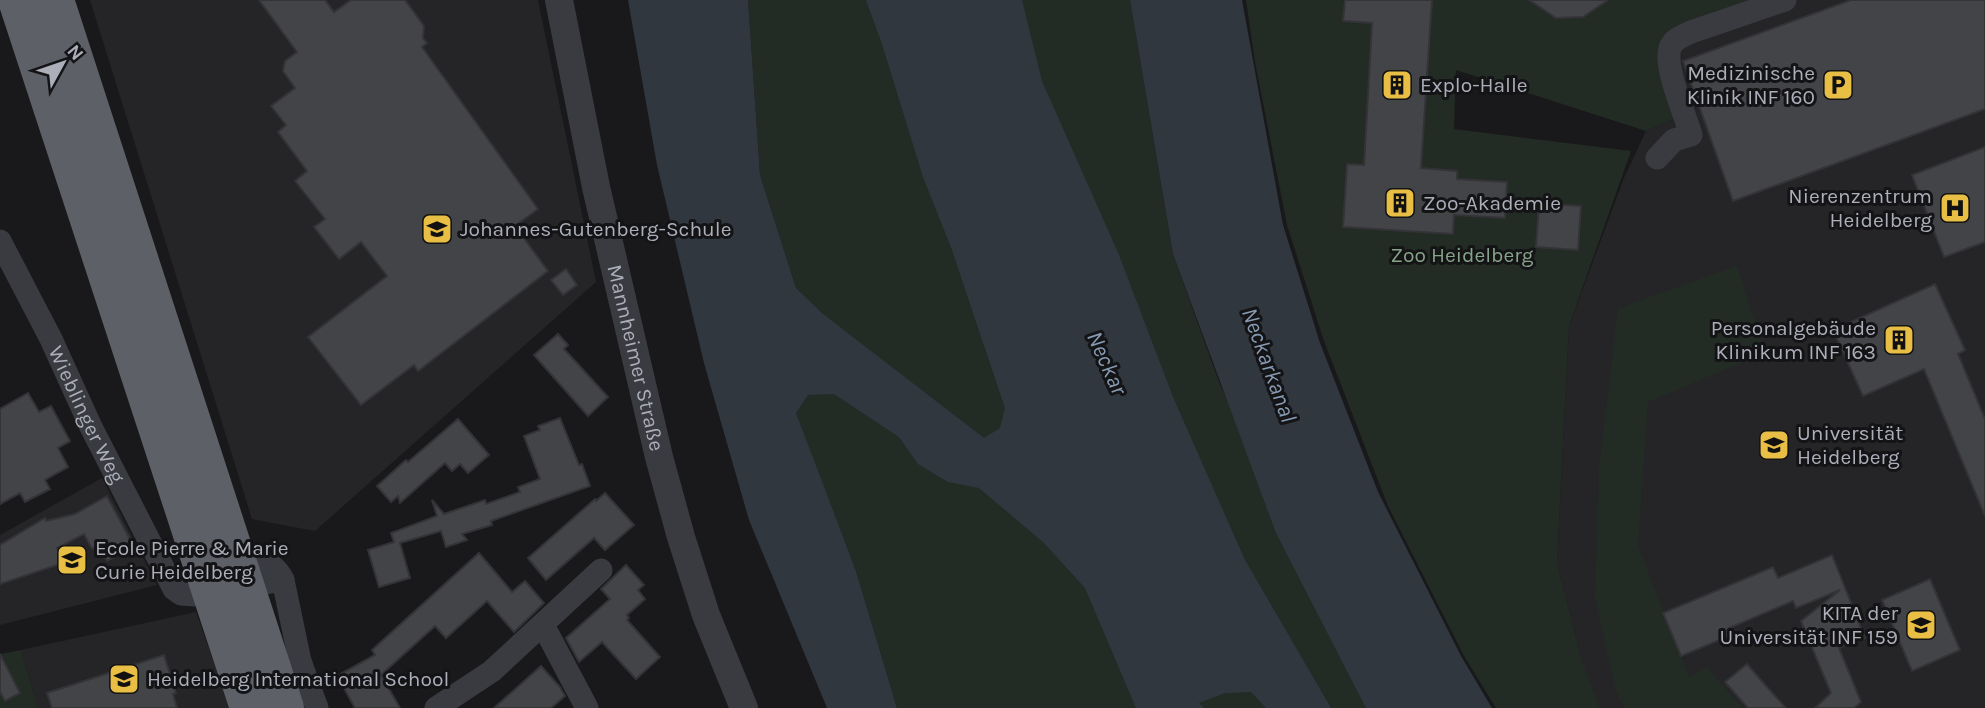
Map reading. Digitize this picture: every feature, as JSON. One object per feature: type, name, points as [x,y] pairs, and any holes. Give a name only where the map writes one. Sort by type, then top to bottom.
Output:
[{"type":"highway","points":[[17,0],[249,708]]},
{"type":"highway","points":[[55,0],[285,708]]},
{"type":"street","name":"Mannheimer Straße","points":[[559,0],[596,187],[659,457],[706,615],[744,708]]},
{"type":"street","points":[[1657,158],[1674,140],[1691,135],[1669,64],[1670,47],[1677,39],[1691,32],[1785,0]]},
{"type":"street","name":"Wieblinger Weg","points":[[0,241],[51,339],[91,428],[185,586],[267,573],[317,708]]},
{"type":"street","points":[[436,708],[492,671],[601,570]]},
{"type":"street","points":[[543,625],[587,708]]},
{"type":"shaded area","name":"Johannes-Gutenberg-Schule","points":[[90,0],[538,0],[596,282],[315,531],[252,519]]},
{"type":"shaded area","name":"Universität Heidelberg","points":[[1762,0],[1985,0],[1985,708],[1594,708],[1557,563],[1569,326],[1624,178],[1646,131],[1674,119],[1670,44]]},
{"type":"shaded area","name":"Ecole Pierre & Marie Curie Heidelberg","points":[[102,478],[157,585],[0,625],[0,535]]},
{"type":"shaded area","name":"Heidelberg International School","points":[[196,612],[230,708],[38,708],[21,650]]},
{"type":"green space","points":[[748,0],[1130,0],[1173,254],[1219,382],[1366,708],[897,708],[856,571],[834,514],[816,495],[808,447],[796,413],[802,294],[796,288],[760,175]]},
{"type":"green space","name":"Zoo Heidelberg","points":[[1246,0],[1762,0],[1677,35],[1674,119],[1646,131],[1456,70],[1454,129],[1631,151],[1569,326],[1557,563],[1582,661],[1600,708],[1496,708],[1464,656],[1388,506],[1324,341],[1287,225],[1255,62]]},
{"type":"green space","points":[[1737,266],[1765,353],[1648,402],[1638,546],[1689,677],[1707,667],[1743,708],[1624,708],[1615,688],[1595,598],[1599,469],[1618,308]]},
{"type":"green space","points":[[21,650],[38,708],[0,708],[0,654]]},
{"type":"water","name":"Neckar","points":[[628,0],[748,0],[760,175],[796,288],[823,314],[984,438],[1000,428],[1005,408],[952,250],[923,177],[866,0],[1022,0],[1042,81],[1119,255],[1173,397],[1245,560],[1331,708],[1266,708],[1251,692],[1225,693],[1199,703],[1204,708],[1136,708],[1085,588],[1044,543],[979,488],[948,482],[918,464],[899,437],[834,394],[808,395],[796,413],[856,571],[897,708],[827,708],[749,520],[704,363],[657,165]]},
{"type":"water","name":"Neckarkanal","points":[[1130,0],[1242,0],[1283,225],[1320,343],[1378,492],[1461,656],[1492,708],[1366,708],[1276,533],[1173,254]]},
{"type":"building","points":[[259,0],[325,0],[334,12],[351,0],[405,0],[424,26],[423,38],[427,43],[422,47],[538,209],[515,226],[548,271],[418,371],[414,365],[361,405],[308,337],[387,276],[361,242],[339,259],[314,227],[325,219],[295,181],[307,171],[278,132],[286,125],[271,106],[295,88],[283,71],[285,61],[297,52]]},
{"type":"building","points":[[1345,0],[1432,0],[1421,168],[1457,171],[1457,179],[1507,182],[1505,218],[1454,215],[1453,234],[1343,227],[1347,164],[1364,165],[1372,23],[1343,21]]},
{"type":"building","points":[[1529,0],[1608,0],[1583,17],[1556,18]]},
{"type":"building","name":"Medizinische Klinik INF 160","points":[[1851,0],[1985,0],[1985,109],[1733,201],[1683,61]]},
{"type":"building","name":"Nierenzentrum Heidelberg","points":[[1985,147],[1985,242],[1944,257],[1912,175]]},
{"type":"building","points":[[1539,203],[1581,206],[1578,250],[1536,247]]},
{"type":"building","points":[[566,269],[577,285],[563,295],[551,280]]},
{"type":"building","name":"Personalgebäude Klinikum INF 163","points":[[1935,284],[1965,350],[1958,354],[1985,419],[1985,516],[1924,369],[1863,396],[1833,330]]},
{"type":"building","points":[[558,334],[568,345],[564,349],[608,397],[588,416],[534,355]]},
{"type":"building","points":[[28,393],[39,412],[51,406],[70,441],[58,448],[68,467],[45,480],[50,489],[25,502],[20,493],[0,504],[0,409]]},
{"type":"building","points":[[560,418],[590,486],[491,521],[492,525],[462,534],[467,540],[446,547],[441,531],[400,543],[410,578],[379,587],[368,550],[394,542],[391,533],[437,516],[432,500],[444,514],[520,492],[518,487],[540,479],[524,436],[540,430],[538,426]]},
{"type":"building","points":[[458,419],[489,455],[468,473],[460,464],[452,471],[445,463],[400,503],[398,496],[391,502],[377,486]]},
{"type":"building","points":[[605,493],[634,525],[605,550],[594,538],[546,580],[528,558]]},
{"type":"building","points":[[107,496],[131,541],[121,547],[124,552],[107,561],[98,546],[92,549],[84,534],[57,548],[63,563],[0,584],[0,545],[45,518],[46,521],[75,514]]},
{"type":"building","points":[[479,553],[512,592],[525,581],[544,603],[514,632],[487,601],[446,638],[435,626],[381,675],[400,708],[355,708],[337,676],[375,655],[372,650]]},
{"type":"building","points":[[1832,555],[1865,638],[1839,648],[1861,702],[1854,708],[1815,708],[1831,693],[1801,621],[1840,590],[1796,608],[1793,601],[1729,628],[1732,635],[1681,656],[1663,613],[1773,567],[1778,578]]},
{"type":"building","points":[[626,565],[644,585],[638,590],[645,599],[627,615],[627,620],[660,657],[636,679],[602,642],[579,662],[566,638],[610,599],[601,589]]},
{"type":"building","name":"KITA der Universität INF 159","points":[[1930,579],[1960,650],[1912,671],[1882,600]]},
{"type":"building","points":[[0,654],[20,693],[5,701],[0,692]]},
{"type":"building","points":[[164,655],[176,693],[173,694],[177,708],[52,708],[47,693]]},
{"type":"building","points":[[1747,664],[1786,708],[1748,708],[1725,682]]},
{"type":"building","points":[[541,666],[565,696],[551,708],[494,708]]},
{"type":"place","name":"Explo-Halle","points":[[1397,85]]},
{"type":"place","name":"Medizinische Klinik INF 160","points":[[1838,85]]},
{"type":"place","name":"Zoo-Akademie","points":[[1400,203]]},
{"type":"place","name":"Nierenzentrum Heidelberg","points":[[1955,208]]},
{"type":"place","name":"Johannes-Gutenberg-Schule","points":[[437,229]]},
{"type":"place","name":"Personalgebäude Klinikum INF 163","points":[[1899,340]]},
{"type":"place","name":"Universität Heidelberg","points":[[1774,445]]},
{"type":"place","name":"Ecole Pierre & Marie Curie Heidelberg","points":[[72,560]]},
{"type":"place","name":"KITA der Universität INF 159","points":[[1921,625]]},
{"type":"place","name":"Heidelberg International School","points":[[124,679]]}]
